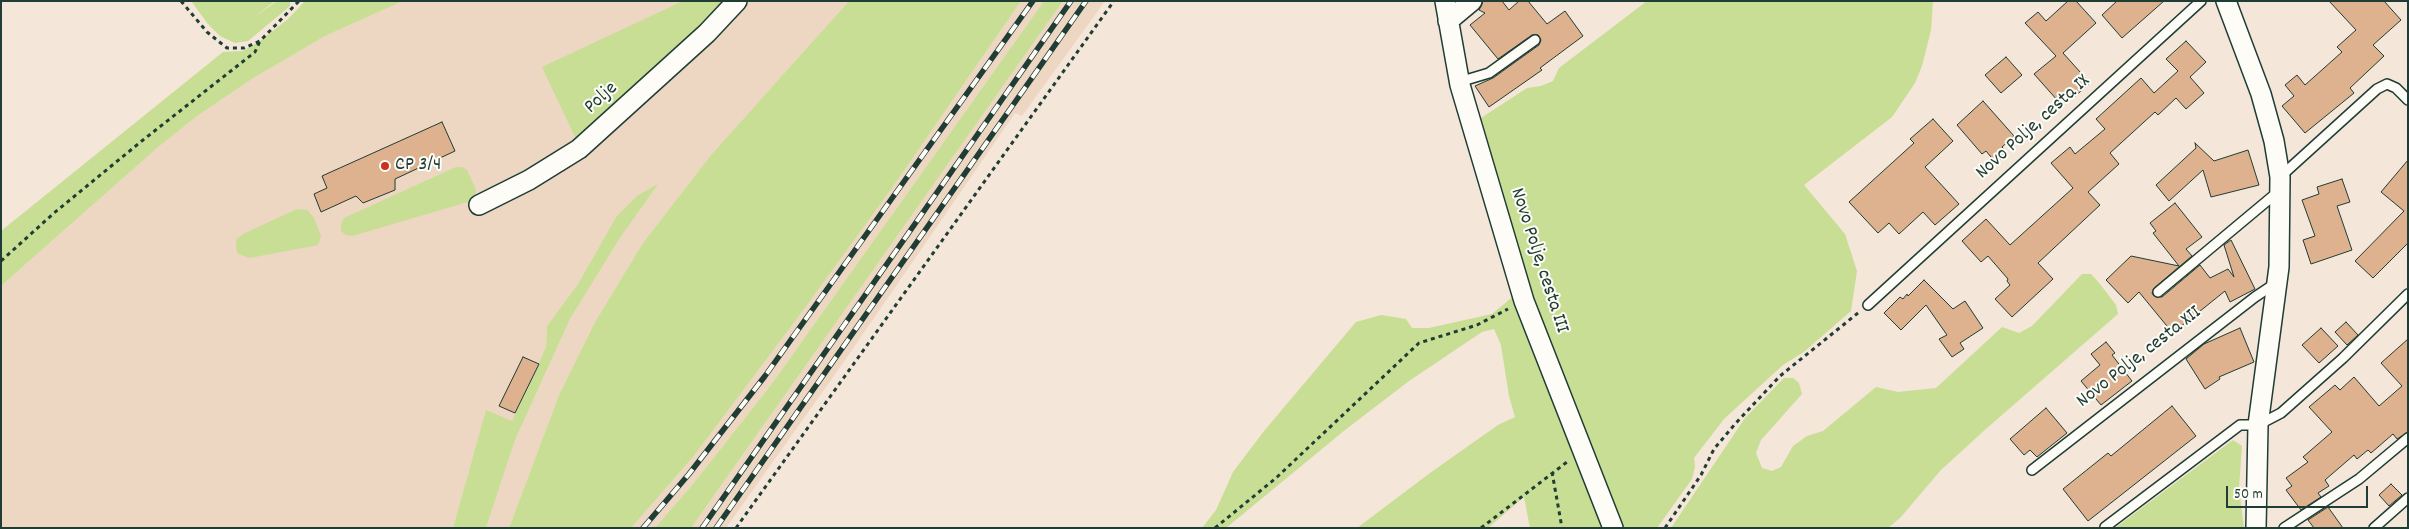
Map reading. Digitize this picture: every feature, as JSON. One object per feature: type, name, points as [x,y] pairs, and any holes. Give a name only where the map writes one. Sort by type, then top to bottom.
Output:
[{"type":"street","name":"Polje","points":[[479,204],[529,180],[578,149],[706,33],[737,1]]},
{"type":"street","name":"Novo Polje, cesta III","points":[[1445,1],[1459,82],[1524,300],[1612,528]]},
{"type":"street","points":[[1448,21],[1472,1]]},
{"type":"street","points":[[2226,1],[2261,94],[2274,141],[2280,184],[2280,234],[2276,283],[2258,425],[2256,528]]},
{"type":"lane","name":"Novo Polje, cesta IX","points":[[1868,305],[2033,152],[2201,1]]},
{"type":"lane","points":[[1459,82],[1489,72],[1535,40]]},
{"type":"lane","name":"Novo Polje, cesta XII","points":[[2158,292],[2280,184],[2377,89],[2387,84],[2396,88],[2408,100]]},
{"type":"lane","name":"Novo Polje, cesta XII","points":[[2032,470],[2276,283]]},
{"type":"lane","points":[[2105,527],[2240,425],[2258,425],[2281,413],[2384,320],[2408,294]]},
{"type":"lane","points":[[2284,528],[2359,479],[2408,438]]},
{"type":"lane","points":[[2374,528],[2408,498]]},
{"type":"path","points":[[181,1],[207,32],[227,48],[244,48],[260,41]]},
{"type":"path","points":[[1,261],[54,213],[128,152],[255,52],[260,41],[299,1]]},
{"type":"path","points":[[736,528],[1114,1]]},
{"type":"path","points":[[1215,528],[1276,478],[1419,343],[1477,325],[1524,300]]},
{"type":"path","points":[[1665,528],[1696,481],[1714,449],[1735,424],[1780,376],[1868,305]]},
{"type":"path","points":[[1481,528],[1552,472],[1582,453]]},
{"type":"path","points":[[1552,472],[1562,528]]},
{"type":"shaded area","points":[[403,1],[849,1],[711,155],[643,243],[595,322],[559,395],[509,528],[486,528],[515,440],[570,319],[620,238],[657,185],[616,217],[578,284],[547,326],[546,347],[512,421],[486,411],[453,528],[1,528],[1,286],[157,148],[197,116],[255,77],[325,36]]},
{"type":"shaded area","points":[[1021,1],[1044,1],[771,385],[693,484],[655,528],[631,528],[693,457],[796,320],[892,188]]},
{"type":"shaded area","points":[[1063,1],[1105,1],[1022,116],[1015,113],[843,363],[726,528],[691,528]]},
{"type":"green space","points":[[191,1],[275,1],[254,17],[277,1],[290,1],[290,6],[248,41],[235,43],[220,36],[208,24]]},
{"type":"green space","points":[[305,1],[403,1],[325,36],[255,77],[197,116],[157,148],[1,286],[1,231],[223,52],[243,51],[260,41],[288,19]]},
{"type":"green space","points":[[683,1],[728,1],[576,139],[542,67]]},
{"type":"green space","points":[[849,1],[1021,1],[892,188],[796,320],[693,457],[631,528],[509,528],[559,395],[595,322],[643,243],[711,155]]},
{"type":"green space","points":[[1044,1],[1063,1],[691,528],[655,528],[693,484],[771,385]]},
{"type":"green space","points":[[1647,1],[1933,1],[1931,30],[1922,66],[1915,83],[1892,117],[1804,185],[1845,234],[1857,271],[1851,311],[1805,351],[1783,365],[1724,419],[1694,458],[1695,467],[1692,479],[1657,528],[1620,528],[1595,457],[1587,448],[1532,294],[1481,118],[1527,88],[1541,86],[1553,81],[1559,68]]},
{"type":"green space","points":[[456,167],[462,167],[467,170],[476,190],[475,196],[471,201],[352,236],[346,235],[341,231],[341,224],[344,218]]},
{"type":"green space","points":[[658,184],[620,238],[570,319],[515,440],[486,528],[453,528],[486,410],[512,421],[546,347],[547,326],[578,284],[616,217],[637,196]]},
{"type":"green space","points":[[297,209],[307,210],[314,218],[321,236],[318,245],[249,258],[237,253],[236,240],[243,234]]},
{"type":"green space","points":[[2082,274],[2091,274],[2100,284],[2116,305],[2118,314],[1941,470],[1900,518],[1888,528],[1671,528],[1745,418],[1784,378],[1793,378],[1799,383],[1802,394],[1761,440],[1756,453],[1762,468],[1772,471],[1781,467],[1793,446],[1807,436],[1823,431],[1876,387],[1898,392],[1936,388],[2002,327],[2019,333],[2032,326]]},
{"type":"green space","points":[[1515,295],[1602,528],[1530,528],[1524,497],[1488,528],[1357,528],[1498,425],[1515,417],[1509,396],[1501,345],[1494,329],[1482,332],[1409,381],[1345,430],[1226,528],[1202,528],[1216,510],[1233,472],[1264,431],[1356,322],[1381,315],[1406,319],[1412,328],[1429,328],[1492,314]]},
{"type":"green space","points":[[2233,440],[2242,446],[2239,488],[2244,528],[2115,528]]},
{"type":"building","points":[[1483,1],[1502,1],[1509,10],[1519,1],[1528,1],[1547,24],[1565,11],[1583,36],[1540,68],[1542,70],[1489,107],[1475,86],[1493,78],[1539,45],[1541,40],[1538,35],[1532,35],[1498,59],[1470,25],[1485,13],[1479,10]]},
{"type":"building","points":[[2068,1],[2076,1],[2096,23],[2063,53],[2090,83],[2072,99],[2067,94],[2058,101],[2034,74],[2056,56],[2025,23],[2038,12],[2046,21]]},
{"type":"building","points":[[2117,1],[2164,1],[2122,38],[2102,15]]},
{"type":"building","points":[[2329,1],[2384,1],[2401,20],[2373,45],[2384,56],[2350,88],[2354,93],[2305,133],[2282,106],[2294,96],[2285,85],[2297,75],[2305,85],[2342,52],[2337,47],[2356,30]]},
{"type":"building","points":[[2186,41],[2206,62],[2190,77],[2204,93],[2186,109],[2176,98],[2158,115],[2155,112],[2110,153],[2119,164],[2088,192],[2100,205],[2038,263],[2053,279],[2012,317],[1995,299],[2010,285],[2007,281],[2008,279],[1988,256],[1981,262],[1962,241],[1986,219],[2010,245],[2073,188],[2051,163],[2070,147],[2075,154],[2105,129],[2096,119],[2141,78],[2154,93],[2178,71],[2166,59]]},
{"type":"building","points":[[2006,57],[2022,75],[2001,93],[1985,75]]},
{"type":"building","points":[[1983,101],[2014,136],[2002,147],[2008,153],[1996,163],[1986,151],[1982,154],[1957,125]]},
{"type":"building","points":[[1933,119],[1953,141],[1925,167],[1959,204],[1935,225],[1923,212],[1899,234],[1889,223],[1878,233],[1849,202],[1914,143],[1910,139]]},
{"type":"building","name":"CP 3/4","points":[[442,122],[455,151],[395,179],[395,190],[363,203],[356,196],[321,212],[314,194],[327,188],[322,176]]},
{"type":"building","points":[[2195,143],[2214,161],[2248,150],[2259,185],[2211,197],[2203,170],[2169,201],[2156,185],[2196,148]]},
{"type":"building","points":[[2408,160],[2408,243],[2373,278],[2355,261],[2404,211],[2381,192]]},
{"type":"building","points":[[2342,179],[2350,202],[2337,206],[2352,250],[2311,264],[2303,240],[2315,236],[2302,200],[2319,194],[2317,187]]},
{"type":"building","points":[[2175,203],[2202,237],[2186,249],[2192,256],[2154,288],[2152,293],[2154,296],[2162,297],[2200,265],[2210,278],[2228,269],[2234,277],[2224,245],[2231,240],[2255,289],[2230,302],[2225,291],[2184,324],[2171,331],[2139,292],[2128,303],[2106,280],[2131,256],[2179,266],[2153,233],[2156,231],[2150,223]]},
{"type":"building","points":[[1924,280],[1953,309],[1965,301],[1983,328],[1960,343],[1964,349],[1952,357],[1939,339],[1947,335],[1926,305],[1901,330],[1884,313],[1900,297],[1903,299],[1907,294],[1908,296]]},
{"type":"building","points":[[2346,322],[2358,335],[2347,345],[2335,332]]},
{"type":"building","points":[[2240,328],[2254,362],[2219,377],[2220,379],[2205,389],[2186,359],[2204,344]]},
{"type":"building","points":[[2321,328],[2338,346],[2319,363],[2302,345]]},
{"type":"building","points":[[2408,339],[2408,432],[2397,439],[2393,434],[2371,453],[2368,450],[2357,459],[2354,455],[2325,480],[2329,486],[2318,493],[2321,497],[2301,510],[2286,490],[2292,486],[2286,478],[2308,462],[2303,457],[2332,432],[2309,407],[2335,385],[2340,390],[2354,377],[2379,406],[2402,386],[2381,363]]},
{"type":"building","points":[[2106,342],[2115,353],[2112,355],[2132,381],[2101,405],[2081,381],[2100,365],[2091,354]]},
{"type":"building","points":[[523,357],[539,364],[515,413],[499,406]]},
{"type":"building","points":[[2172,406],[2196,436],[2088,521],[2063,489],[2108,453],[2111,456]]},
{"type":"building","points":[[2046,408],[2067,433],[2037,457],[2030,450],[2024,455],[2010,439]]},
{"type":"building","points":[[2391,484],[2402,495],[2389,506],[2379,495]]},
{"type":"building","points":[[2328,507],[2343,528],[2314,528],[2308,520]]},
{"type":"railway","points":[[643,528],[689,474],[765,376],[1033,1]]},
{"type":"railway","points":[[702,528],[1071,1]]},
{"type":"railway","points":[[716,528],[1086,1]]},
{"type":"place","name":"CP 3/4","points":[[385,166]]}]
